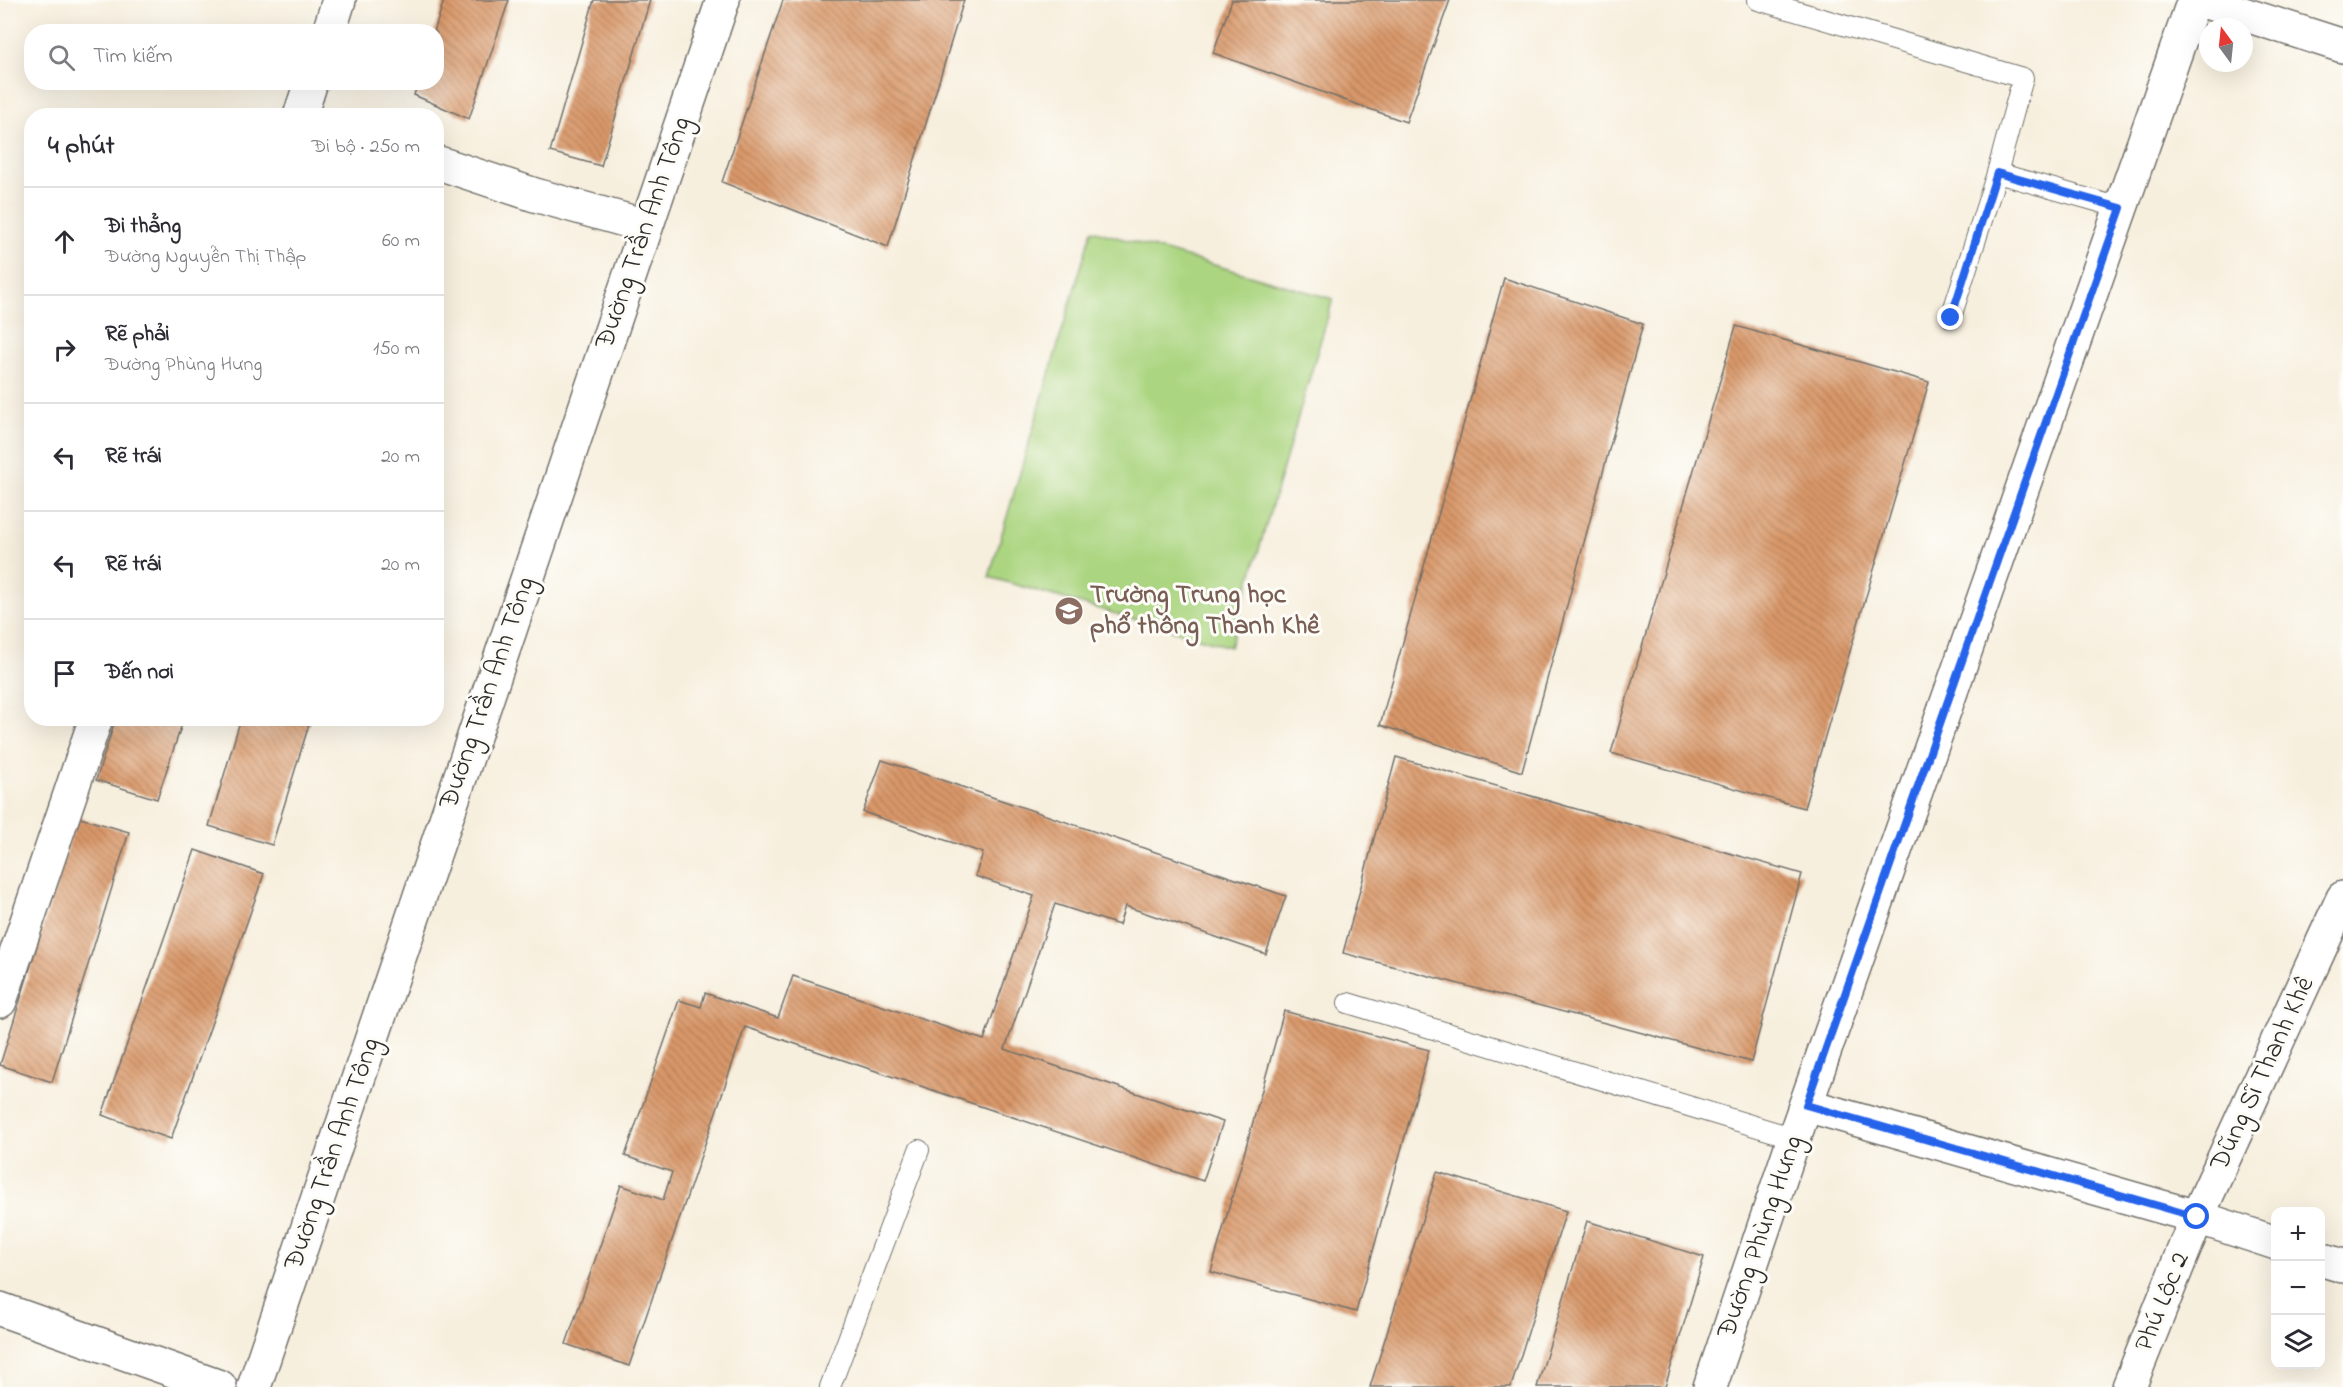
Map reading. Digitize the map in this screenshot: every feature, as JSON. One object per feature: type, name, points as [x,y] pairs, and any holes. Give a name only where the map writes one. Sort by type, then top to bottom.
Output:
[{"type":"street","points":[[332,24],[339,0]]},
{"type":"street","name":"Đường Trần Anh Tông","points":[[254,1387],[723,0]]},
{"type":"street","name":"Đường Phùng Hưng","points":[[1710,1387],[1794,1138],[2194,0]]},
{"type":"street","points":[[2200,0],[2343,46]]},
{"type":"street","points":[[303,108],[309,90]]},
{"type":"street","points":[[444,165],[535,195],[646,226]]},
{"type":"street","points":[[0,1001],[93,726]]},
{"type":"street","name":"Dũng Sĩ Thanh Khê","points":[[2197,1217],[2343,898]]},
{"type":"street","points":[[1806,1105],[2197,1217],[2271,1241]]},
{"type":"street","name":"Phú Lộc 2","points":[[2129,1387],[2197,1217]]},
{"type":"street","points":[[2325,1260],[2343,1266]]},
{"type":"street","points":[[0,1309],[220,1387]]},
{"type":"lane","points":[[1758,0],[2023,78],[1997,173],[1951,318]]},
{"type":"lane","points":[[1997,173],[2121,208]]},
{"type":"lane","points":[[1348,1003],[1794,1138]]},
{"type":"lane","points":[[830,1387],[919,1150]]},
{"type":"green space","points":[[1092,230],[1333,299],[1230,647],[989,577]]},
{"type":"building","points":[[444,0],[509,0],[469,119],[414,95],[416,90],[444,90],[444,24],[436,24]]},
{"type":"building","points":[[594,0],[650,0],[601,166],[550,152]]},
{"type":"building","points":[[783,0],[964,0],[888,247],[722,182]]},
{"type":"building","points":[[1232,0],[1450,0],[1406,122],[1213,53]]},
{"type":"building","points":[[1504,278],[1643,324],[1522,772],[1380,725]]},
{"type":"building","points":[[1736,326],[1929,382],[1804,808],[1611,753]]},
{"type":"building","points":[[113,726],[181,726],[157,799],[96,780]]},
{"type":"building","points":[[239,726],[309,726],[272,845],[209,826]]},
{"type":"building","points":[[1396,757],[1802,874],[1751,1062],[1343,953]]},
{"type":"building","points":[[882,760],[1286,896],[1266,954],[1125,906],[1119,925],[1055,904],[1005,1049],[1223,1122],[1203,1181],[745,1027],[629,1366],[566,1344],[621,1185],[663,1200],[672,1172],[625,1156],[679,1000],[701,1007],[705,993],[778,1018],[793,976],[984,1040],[1034,896],[975,876],[983,853],[863,812]]},
{"type":"building","points":[[77,817],[129,832],[52,1082],[0,1065]]},
{"type":"building","points":[[195,850],[264,874],[171,1139],[102,1115]]},
{"type":"building","points":[[1284,1011],[1429,1050],[1356,1312],[1211,1272]]},
{"type":"building","points":[[1437,1172],[1566,1211],[1511,1387],[1370,1387]]},
{"type":"building","points":[[1587,1221],[1704,1257],[1665,1387],[1537,1387]]},
{"type":"place","name":"Trường Trung học phổ thông Thanh Khê","points":[[1069,611]]},
{"type":"route","points":[[1951,318],[1997,173],[2121,208],[1806,1105],[2197,1217]]}]
